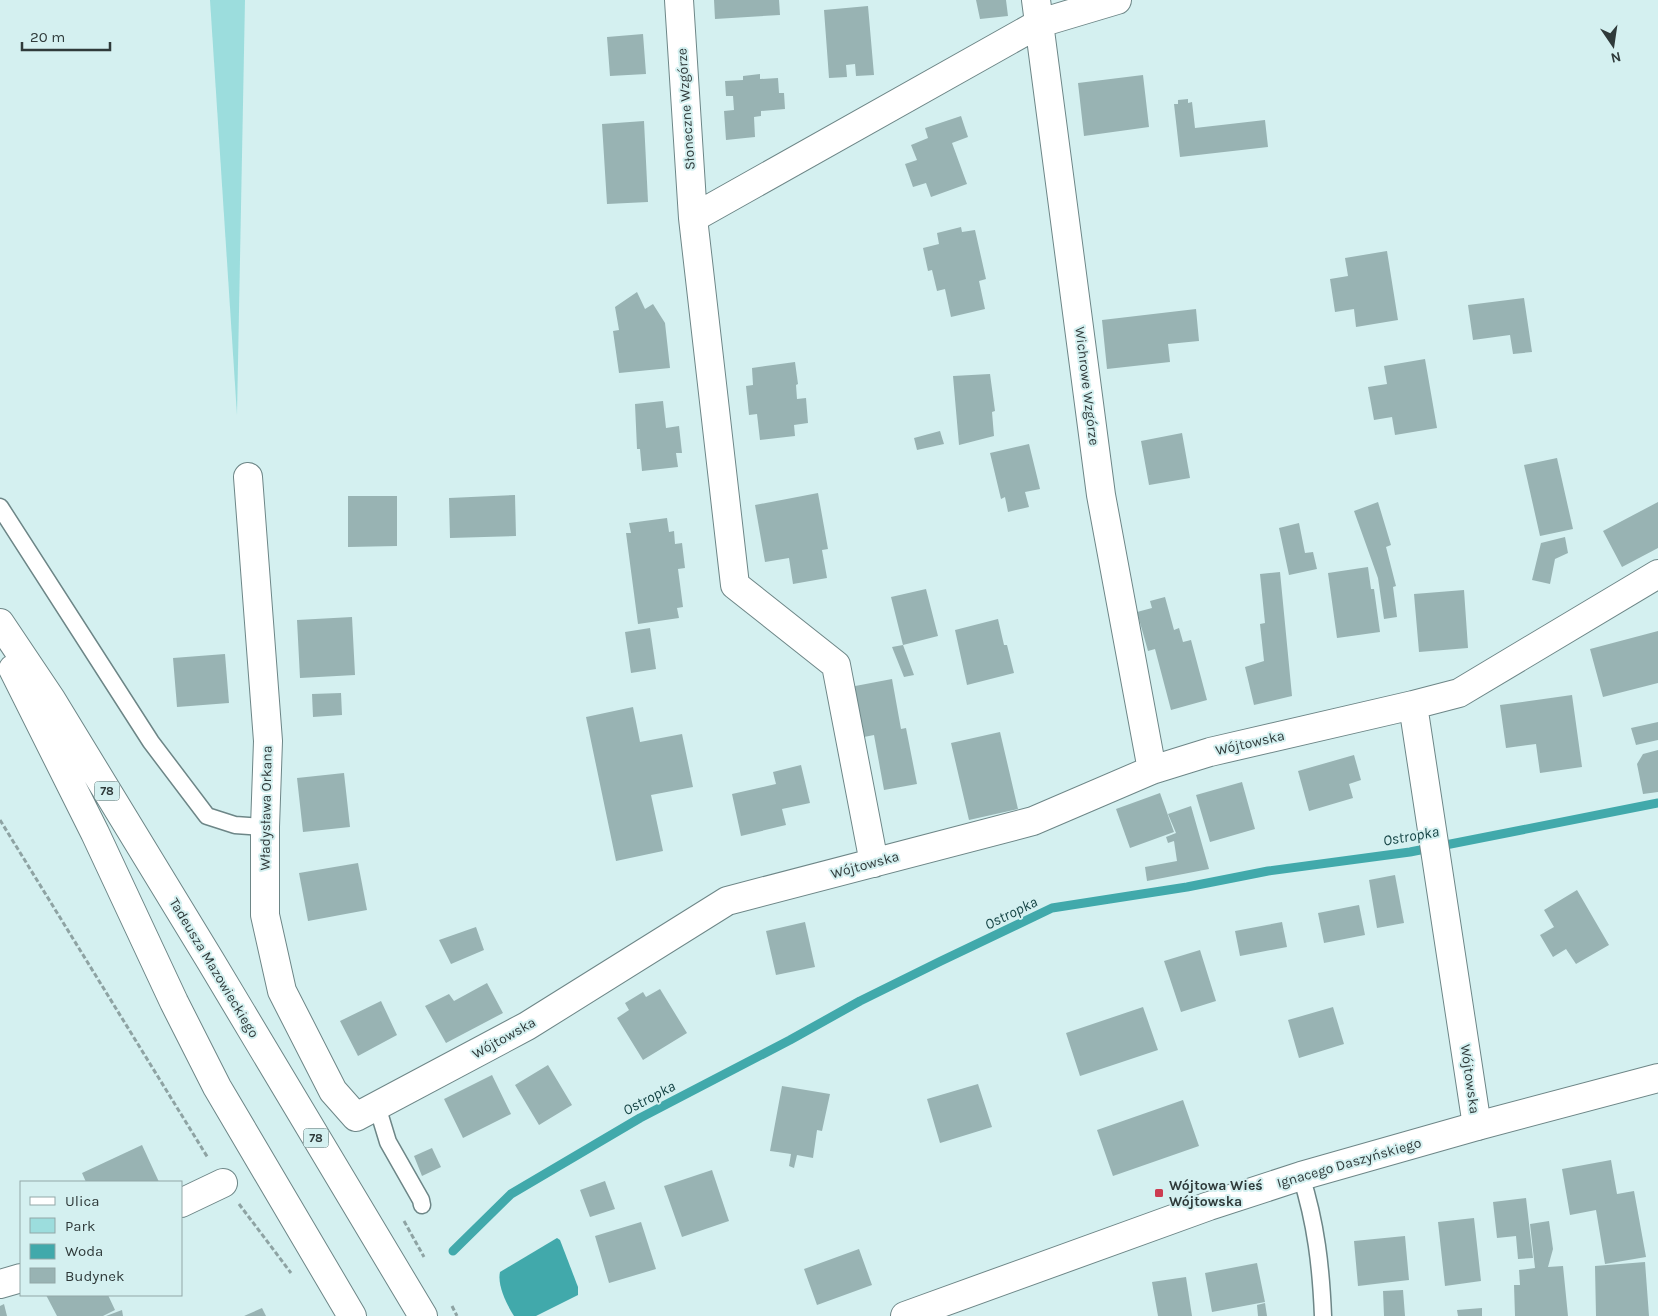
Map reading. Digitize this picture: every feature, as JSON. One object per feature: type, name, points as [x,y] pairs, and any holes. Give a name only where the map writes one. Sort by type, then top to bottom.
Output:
[{"type":"street","name":"Słoneczne Wzgórze","points":[[679,0],[693,218],[735,585],[836,665],[874,863]]},
{"type":"street","points":[[693,218],[1038,12],[1117,0]]},
{"type":"street","name":"Wichrowe Wzgórze","points":[[1038,12],[1101,495],[1152,770]]},
{"type":"street","name":"Władysława Orkana","points":[[248,477],[268,742],[265,827],[265,915],[282,991],[333,1091],[367,1112]]},
{"type":"street","name":"Wójtowska","points":[[367,1112],[527,1026],[727,901],[1033,821],[1152,770],[1210,752],[1459,693],[1658,574]]},
{"type":"street","name":"Tadeusza Mazowieckiego","points":[[0,623],[51,700],[169,893],[422,1316]]},
{"type":"street","name":"78","points":[[0,643],[95,833],[174,1002],[217,1087],[352,1316]]},
{"type":"street","name":"Wójtowska","points":[[1414,705],[1477,1126]]},
{"type":"street","name":"Ignacego Daszyńskiego","points":[[905,1316],[1209,1206],[1301,1176],[1477,1126],[1658,1078]]},
{"type":"street","points":[[182,1203],[222,1183]]},
{"type":"street","points":[[0,1284],[20,1278]]},
{"type":"lane","points":[[0,507],[151,742],[207,816],[234,825],[265,827]]},
{"type":"lane","points":[[367,1112],[388,1142],[422,1205]]},
{"type":"lane","points":[[1301,1176],[1311,1208],[1318,1244],[1323,1316]]},
{"type":"path","points":[[0,820],[222,1183],[294,1278]]},
{"type":"green space","points":[[210,0],[245,0],[237,415]]},
{"type":"water","points":[[557,1238],[560,1240],[578,1287],[578,1295],[536,1316],[514,1316],[501,1289],[500,1272]]},
{"type":"building","points":[[714,0],[779,0],[780,15],[715,19]]},
{"type":"building","points":[[976,0],[1006,0],[1008,16],[980,19]]},
{"type":"building","points":[[868,6],[874,75],[856,76],[855,64],[846,65],[847,77],[829,78],[824,10]]},
{"type":"building","points":[[643,34],[646,74],[610,76],[607,37]]},
{"type":"building","points":[[760,74],[760,79],[778,78],[779,93],[784,93],[785,109],[761,111],[761,116],[754,117],[755,137],[726,140],[724,111],[734,110],[733,96],[726,96],[725,81],[743,80],[743,76]]},
{"type":"building","points":[[1143,75],[1149,127],[1084,136],[1078,83]]},
{"type":"building","points":[[1188,99],[1188,103],[1192,102],[1195,128],[1265,120],[1268,147],[1180,157],[1174,104],[1178,104],[1178,100]]},
{"type":"building","points":[[961,116],[968,137],[952,143],[967,184],[931,197],[926,183],[913,187],[905,164],[917,160],[911,145],[928,138],[925,128]]},
{"type":"building","points":[[644,121],[648,202],[607,204],[602,124]]},
{"type":"building","points":[[961,227],[962,232],[975,230],[986,279],[979,281],[985,309],[951,317],[945,289],[937,291],[932,270],[928,271],[923,248],[939,244],[937,233]]},
{"type":"building","points":[[1387,251],[1398,320],[1356,327],[1354,309],[1335,312],[1330,279],[1348,276],[1345,258]]},
{"type":"building","points":[[637,292],[645,309],[653,304],[665,323],[670,368],[619,373],[613,331],[619,330],[615,307]]},
{"type":"building","points":[[1524,298],[1532,352],[1513,354],[1510,335],[1473,340],[1468,305]]},
{"type":"building","points":[[1196,309],[1199,341],[1168,344],[1170,362],[1107,369],[1102,320]]},
{"type":"building","points":[[1425,359],[1437,428],[1395,435],[1392,417],[1374,420],[1368,387],[1387,384],[1384,366]]},
{"type":"building","points":[[795,362],[798,384],[796,385],[797,399],[806,398],[808,423],[794,425],[795,436],[760,440],[757,414],[749,415],[746,386],[753,385],[752,368]]},
{"type":"building","points":[[990,374],[995,411],[992,412],[994,436],[959,445],[953,376]]},
{"type":"building","points":[[663,401],[666,428],[679,426],[682,453],[676,453],[678,467],[642,471],[640,449],[637,449],[635,404]]},
{"type":"building","points":[[940,431],[944,444],[917,450],[914,438]]},
{"type":"building","points":[[1182,433],[1190,478],[1149,485],[1141,441]]},
{"type":"building","points":[[1029,444],[1040,489],[1025,492],[1029,507],[1008,512],[1005,497],[1001,499],[990,453]]},
{"type":"building","points":[[1557,458],[1573,529],[1540,536],[1524,465]]},
{"type":"building","points":[[818,493],[828,549],[822,550],[827,578],[793,584],[789,558],[765,562],[755,505]]},
{"type":"building","points":[[515,495],[516,536],[450,538],[449,498]]},
{"type":"building","points":[[348,496],[397,496],[397,546],[348,547]]},
{"type":"building","points":[[1378,502],[1391,545],[1386,547],[1396,586],[1393,587],[1397,617],[1384,619],[1378,578],[1354,511]]},
{"type":"building","points":[[1658,502],[1658,548],[1622,567],[1603,531]]},
{"type":"building","points":[[667,518],[669,532],[674,531],[675,544],[682,543],[685,568],[678,569],[683,607],[677,608],[679,618],[638,624],[626,533],[631,533],[629,523]]},
{"type":"building","points":[[1299,523],[1305,553],[1313,552],[1317,569],[1289,575],[1279,528]]},
{"type":"building","points":[[1565,537],[1568,553],[1555,559],[1550,584],[1532,580],[1541,543]]},
{"type":"building","points":[[1368,567],[1371,589],[1374,589],[1380,632],[1337,638],[1328,573]]},
{"type":"building","points":[[1280,572],[1292,696],[1254,705],[1245,667],[1264,661],[1260,624],[1265,623],[1260,574]]},
{"type":"building","points":[[926,589],[938,636],[903,645],[891,597]]},
{"type":"building","points":[[1464,590],[1468,648],[1419,652],[1414,594]]},
{"type":"building","points":[[1165,597],[1174,630],[1179,628],[1183,642],[1191,640],[1207,700],[1171,710],[1155,649],[1148,651],[1137,612],[1152,608],[1150,601]]},
{"type":"building","points":[[352,617],[355,675],[300,678],[297,620]]},
{"type":"building","points":[[998,619],[1004,645],[1007,645],[1014,673],[967,685],[955,630]]},
{"type":"building","points":[[650,628],[656,669],[631,673],[625,632]]},
{"type":"building","points":[[1658,631],[1658,683],[1603,697],[1590,649]]},
{"type":"building","points":[[903,645],[914,675],[904,677],[892,647]]},
{"type":"building","points":[[225,654],[229,703],[177,707],[173,658]]},
{"type":"building","points":[[892,679],[901,729],[906,728],[917,784],[884,790],[874,735],[859,738],[850,687]]},
{"type":"building","points":[[341,693],[342,715],[313,717],[312,694]]},
{"type":"building","points":[[1572,695],[1582,767],[1540,773],[1536,744],[1506,748],[1500,705]]},
{"type":"building","points":[[633,707],[640,742],[682,734],[693,787],[651,795],[663,851],[616,861],[586,717]]},
{"type":"building","points":[[1658,722],[1658,740],[1636,745],[1631,728]]},
{"type":"building","points":[[1000,732],[1018,809],[969,820],[951,743]]},
{"type":"building","points":[[1658,750],[1658,792],[1643,794],[1637,764],[1643,754]]},
{"type":"building","points":[[1354,755],[1361,780],[1349,784],[1353,798],[1309,811],[1298,771]]},
{"type":"building","points":[[801,765],[810,803],[782,809],[786,825],[741,836],[732,794],[776,784],[773,772]]},
{"type":"building","points":[[344,773],[350,827],[303,832],[297,778]]},
{"type":"building","points":[[1242,782],[1255,829],[1210,842],[1196,795]]},
{"type":"building","points":[[1160,793],[1174,832],[1130,848],[1116,809]]},
{"type":"building","points":[[1191,806],[1209,869],[1147,881],[1145,867],[1177,861],[1174,841],[1168,843],[1166,837],[1176,833],[1168,814]]},
{"type":"building","points":[[358,863],[367,910],[308,921],[299,873]]},
{"type":"building","points":[[1395,875],[1404,923],[1377,928],[1369,880]]},
{"type":"building","points":[[1577,890],[1609,945],[1576,964],[1566,949],[1553,957],[1540,935],[1554,927],[1544,910]]},
{"type":"building","points":[[1359,905],[1365,935],[1324,943],[1318,913]]},
{"type":"building","points":[[805,922],[815,967],[776,975],[766,931]]},
{"type":"building","points":[[1282,922],[1287,947],[1240,956],[1235,931]]},
{"type":"building","points":[[476,927],[484,950],[451,964],[439,940]]},
{"type":"building","points":[[1200,950],[1216,1001],[1181,1012],[1164,961]]},
{"type":"building","points":[[487,983],[503,1013],[446,1043],[425,1006],[449,994],[454,1001]]},
{"type":"building","points":[[660,989],[687,1033],[643,1060],[617,1018],[629,1010],[625,1003],[643,992],[646,997]]},
{"type":"building","points":[[381,1001],[397,1035],[358,1056],[340,1021]]},
{"type":"building","points":[[1143,1007],[1158,1050],[1080,1076],[1066,1033]]},
{"type":"building","points":[[1333,1007],[1344,1044],[1299,1058],[1288,1020]]},
{"type":"building","points":[[548,1065],[572,1105],[539,1125],[515,1085]]},
{"type":"building","points":[[492,1075],[511,1114],[463,1138],[444,1099]]},
{"type":"building","points":[[978,1084],[992,1127],[940,1143],[927,1099]]},
{"type":"building","points":[[782,1086],[830,1094],[822,1131],[817,1130],[813,1158],[797,1155],[794,1168],[789,1166],[791,1154],[770,1151]]},
{"type":"building","points":[[1183,1100],[1199,1146],[1113,1176],[1097,1130]]},
{"type":"building","points":[[142,1145],[159,1181],[86,1181],[82,1173]]},
{"type":"building","points":[[432,1148],[441,1167],[422,1176],[414,1156]]},
{"type":"building","points":[[1611,1160],[1617,1194],[1634,1191],[1646,1257],[1605,1264],[1596,1210],[1570,1215],[1562,1169]]},
{"type":"building","points":[[712,1170],[729,1221],[682,1237],[664,1186]]},
{"type":"building","points":[[605,1181],[615,1209],[590,1217],[580,1190]]},
{"type":"building","points":[[1526,1198],[1533,1258],[1518,1259],[1516,1236],[1497,1238],[1493,1202]]},
{"type":"building","points":[[1474,1218],[1481,1281],[1445,1286],[1438,1222]]},
{"type":"building","points":[[1549,1221],[1553,1249],[1548,1267],[1563,1266],[1568,1316],[1515,1316],[1514,1285],[1520,1285],[1519,1270],[1535,1268],[1530,1224]]},
{"type":"building","points":[[641,1222],[656,1269],[609,1283],[595,1236]]},
{"type":"building","points":[[1405,1236],[1409,1280],[1358,1286],[1354,1241]]},
{"type":"building","points":[[859,1249],[872,1285],[817,1305],[804,1269]]},
{"type":"building","points":[[1645,1262],[1649,1316],[1596,1316],[1595,1266]]},
{"type":"building","points":[[1257,1263],[1265,1302],[1212,1312],[1205,1273]]},
{"type":"building","points":[[1186,1277],[1192,1316],[1158,1316],[1152,1282]]},
{"type":"building","points":[[1403,1290],[1405,1316],[1384,1316],[1383,1291]]},
{"type":"building","points":[[47,1296],[108,1296],[115,1310],[103,1316],[57,1316]]},
{"type":"building","points":[[1265,1303],[1267,1316],[1258,1316],[1257,1305]]},
{"type":"building","points":[[4,1304],[7,1316],[0,1316],[0,1306]]},
{"type":"building","points":[[262,1308],[266,1316],[244,1316]]},
{"type":"building","points":[[1482,1308],[1482,1316],[1458,1316],[1457,1310]]},
{"type":"building","points":[[122,1310],[123,1316],[106,1316]]},
{"type":"waterway","name":"Ostropka","points":[[453,1251],[511,1194],[640,1118],[790,1040],[860,1001],[1052,908],[1187,887],[1268,871],[1410,852],[1658,803]]},
{"type":"place","name":"Wójtowa Wieś Wójtowska","points":[[1159,1193]]}]
